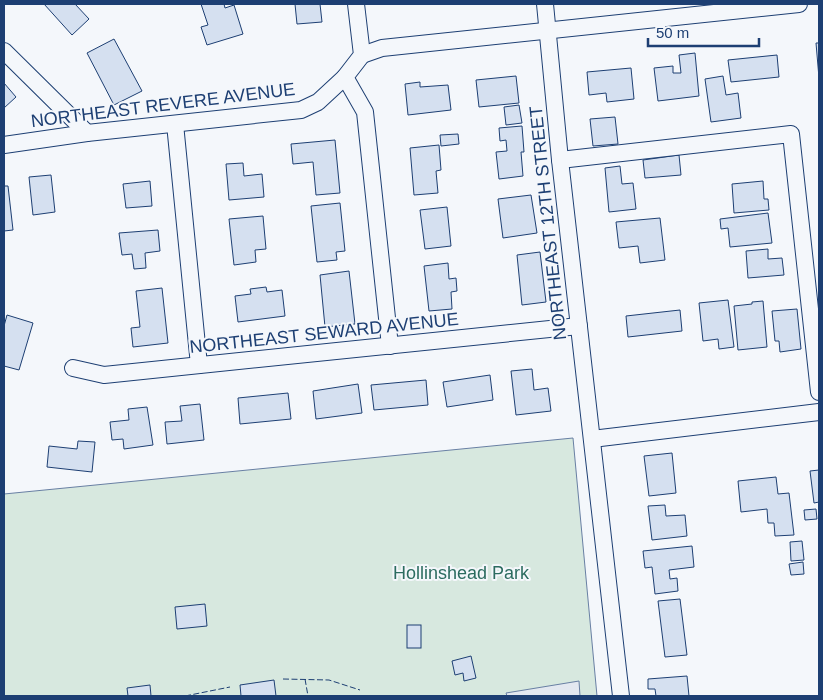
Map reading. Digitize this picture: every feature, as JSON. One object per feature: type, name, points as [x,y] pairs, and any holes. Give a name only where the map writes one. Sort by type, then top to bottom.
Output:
[{"type":"street","points":[[356,4],[362,54],[382,48],[799,4]]},
{"type":"street","name":"NORTHEAST 12TH STREET","points":[[545,4],[560,160],[621,696]]},
{"type":"street","points":[[4,51],[87,133]]},
{"type":"street","name":"NORTHEAST REVERE AVENUE","points":[[4,145],[87,133],[301,110],[318,102],[346,77],[362,54]]},
{"type":"street","points":[[346,77],[365,112],[390,346]]},
{"type":"street","points":[[175,124],[199,366]]},
{"type":"street","points":[[560,160],[791,134],[819,392]]},
{"type":"street","name":"NORTHEAST SEWARD AVENUE","points":[[74,368],[104,375],[579,326]]},
{"type":"street","points":[[592,439],[819,412]]},
{"type":"green space","name":"Hollinshead Park","points":[[573,438],[597,696],[4,696],[4,494]]},
{"type":"shaded area","points":[[579,681],[580,696],[507,696],[506,693]]},
{"type":"building","points":[[44,4],[75,4],[89,19],[72,35]]},
{"type":"building","points":[[201,4],[224,4],[225,8],[234,5],[243,34],[207,45],[201,27],[208,25]]},
{"type":"building","points":[[295,4],[320,4],[322,22],[297,24]]},
{"type":"building","points":[[114,39],[142,91],[114,105],[87,53]]},
{"type":"building","points":[[816,43],[819,43],[819,78]]},
{"type":"building","points":[[695,53],[699,96],[658,101],[654,68],[673,66],[673,73],[681,73],[679,55]]},
{"type":"building","points":[[777,55],[779,77],[731,82],[728,60]]},
{"type":"building","points":[[631,68],[634,99],[607,102],[606,93],[589,95],[587,72]]},
{"type":"building","points":[[516,76],[519,103],[479,107],[476,80]]},
{"type":"building","points":[[723,76],[726,95],[738,93],[741,118],[711,122],[705,79]]},
{"type":"building","points":[[420,82],[420,87],[448,85],[451,110],[408,115],[405,84]]},
{"type":"building","points":[[4,83],[16,97],[4,108]]},
{"type":"building","points":[[519,105],[522,123],[506,125],[504,107]]},
{"type":"building","points":[[615,117],[618,144],[593,146],[590,119]]},
{"type":"building","points":[[522,126],[524,152],[521,152],[523,176],[499,179],[496,152],[507,151],[506,140],[500,141],[499,128]]},
{"type":"building","points":[[458,134],[459,144],[441,146],[440,135]]},
{"type":"building","points":[[335,140],[340,193],[316,195],[313,162],[293,164],[291,144]]},
{"type":"building","points":[[439,145],[441,170],[436,171],[438,193],[414,195],[410,148]]},
{"type":"building","points":[[679,155],[681,175],[645,178],[643,160]]},
{"type":"building","points":[[243,163],[244,176],[262,174],[264,197],[229,200],[226,164]]},
{"type":"building","points":[[620,166],[622,184],[633,183],[636,209],[609,212],[605,168]]},
{"type":"building","points":[[51,175],[55,212],[33,215],[29,177]]},
{"type":"building","points":[[150,181],[152,206],[126,208],[123,184]]},
{"type":"building","points":[[763,181],[764,199],[768,199],[769,210],[734,213],[732,184]]},
{"type":"building","points":[[4,186],[8,186],[13,230],[4,231]]},
{"type":"building","points":[[531,195],[537,233],[503,238],[498,199]]},
{"type":"building","points":[[340,203],[345,251],[336,252],[337,260],[317,262],[311,206]]},
{"type":"building","points":[[447,207],[451,246],[425,249],[420,210]]},
{"type":"building","points":[[768,213],[772,243],[730,247],[728,228],[721,229],[720,219]]},
{"type":"building","points":[[263,216],[266,249],[255,250],[256,262],[234,265],[229,219]]},
{"type":"building","points":[[660,218],[665,260],[640,263],[638,246],[619,248],[616,222]]},
{"type":"building","points":[[158,230],[160,251],[145,253],[146,268],[134,269],[132,254],[122,255],[119,233]]},
{"type":"building","points":[[768,249],[768,259],[782,258],[784,275],[748,278],[746,251]]},
{"type":"building","points":[[540,252],[546,302],[522,305],[517,255]]},
{"type":"building","points":[[448,263],[449,279],[456,278],[457,291],[451,292],[452,309],[429,311],[424,266]]},
{"type":"building","points":[[349,271],[355,324],[325,327],[320,275]]},
{"type":"building","points":[[266,287],[267,292],[282,290],[285,316],[238,322],[235,296],[251,294],[250,289]]},
{"type":"building","points":[[162,288],[168,343],[133,347],[131,328],[140,327],[136,291]]},
{"type":"building","points":[[728,300],[734,347],[719,349],[718,339],[703,341],[699,303]]},
{"type":"building","points":[[763,301],[767,347],[738,350],[734,306]]},
{"type":"building","points":[[797,309],[801,349],[780,352],[779,341],[775,341],[772,311]]},
{"type":"building","points":[[680,310],[682,331],[628,337],[626,316]]},
{"type":"building","points":[[7,315],[33,323],[19,370],[4,366],[4,326]]},
{"type":"building","points":[[532,369],[534,390],[548,388],[551,411],[516,415],[511,371]]},
{"type":"building","points":[[490,375],[493,400],[447,407],[443,382]]},
{"type":"building","points":[[426,380],[428,405],[374,410],[371,385]]},
{"type":"building","points":[[358,384],[362,413],[316,419],[313,391]]},
{"type":"building","points":[[288,393],[291,419],[240,424],[238,398]]},
{"type":"building","points":[[200,404],[204,440],[167,444],[165,422],[182,421],[180,406]]},
{"type":"building","points":[[147,407],[153,445],[124,449],[123,439],[112,440],[110,422],[129,420],[128,409]]},
{"type":"building","points":[[78,441],[95,442],[92,472],[47,467],[49,446],[77,449]]},
{"type":"building","points":[[672,453],[676,493],[649,496],[644,456]]},
{"type":"building","points":[[819,470],[819,502],[814,503],[810,471]]},
{"type":"building","points":[[776,477],[778,494],[789,493],[794,535],[775,536],[774,523],[768,523],[767,509],[741,512],[738,481]]},
{"type":"building","points":[[665,505],[666,516],[685,515],[687,536],[652,540],[648,506]]},
{"type":"building","points":[[816,509],[817,519],[805,520],[804,510]]},
{"type":"building","points":[[802,541],[804,560],[791,561],[790,542]]},
{"type":"building","points":[[692,546],[694,567],[669,570],[670,579],[677,578],[678,591],[655,594],[652,567],[645,568],[643,551]]},
{"type":"building","points":[[803,562],[804,574],[791,575],[789,564]]},
{"type":"building","points":[[680,599],[687,655],[665,657],[658,601]]},
{"type":"building","points":[[205,604],[207,626],[177,629],[175,607]]},
{"type":"building","points":[[407,625],[421,625],[421,648],[407,648]]},
{"type":"building","points":[[471,656],[476,678],[464,681],[463,673],[455,675],[452,661]]},
{"type":"building","points":[[687,676],[689,696],[656,696],[655,689],[648,689],[648,679]]},
{"type":"building","points":[[274,680],[276,696],[241,696],[240,685]]},
{"type":"building","points":[[150,685],[151,696],[128,696],[127,688]]},
{"type":"fence","points":[[283,679],[329,680],[360,690]]},
{"type":"fence","points":[[305,679],[308,696]]},
{"type":"fence","points":[[185,696],[230,687]]}]
